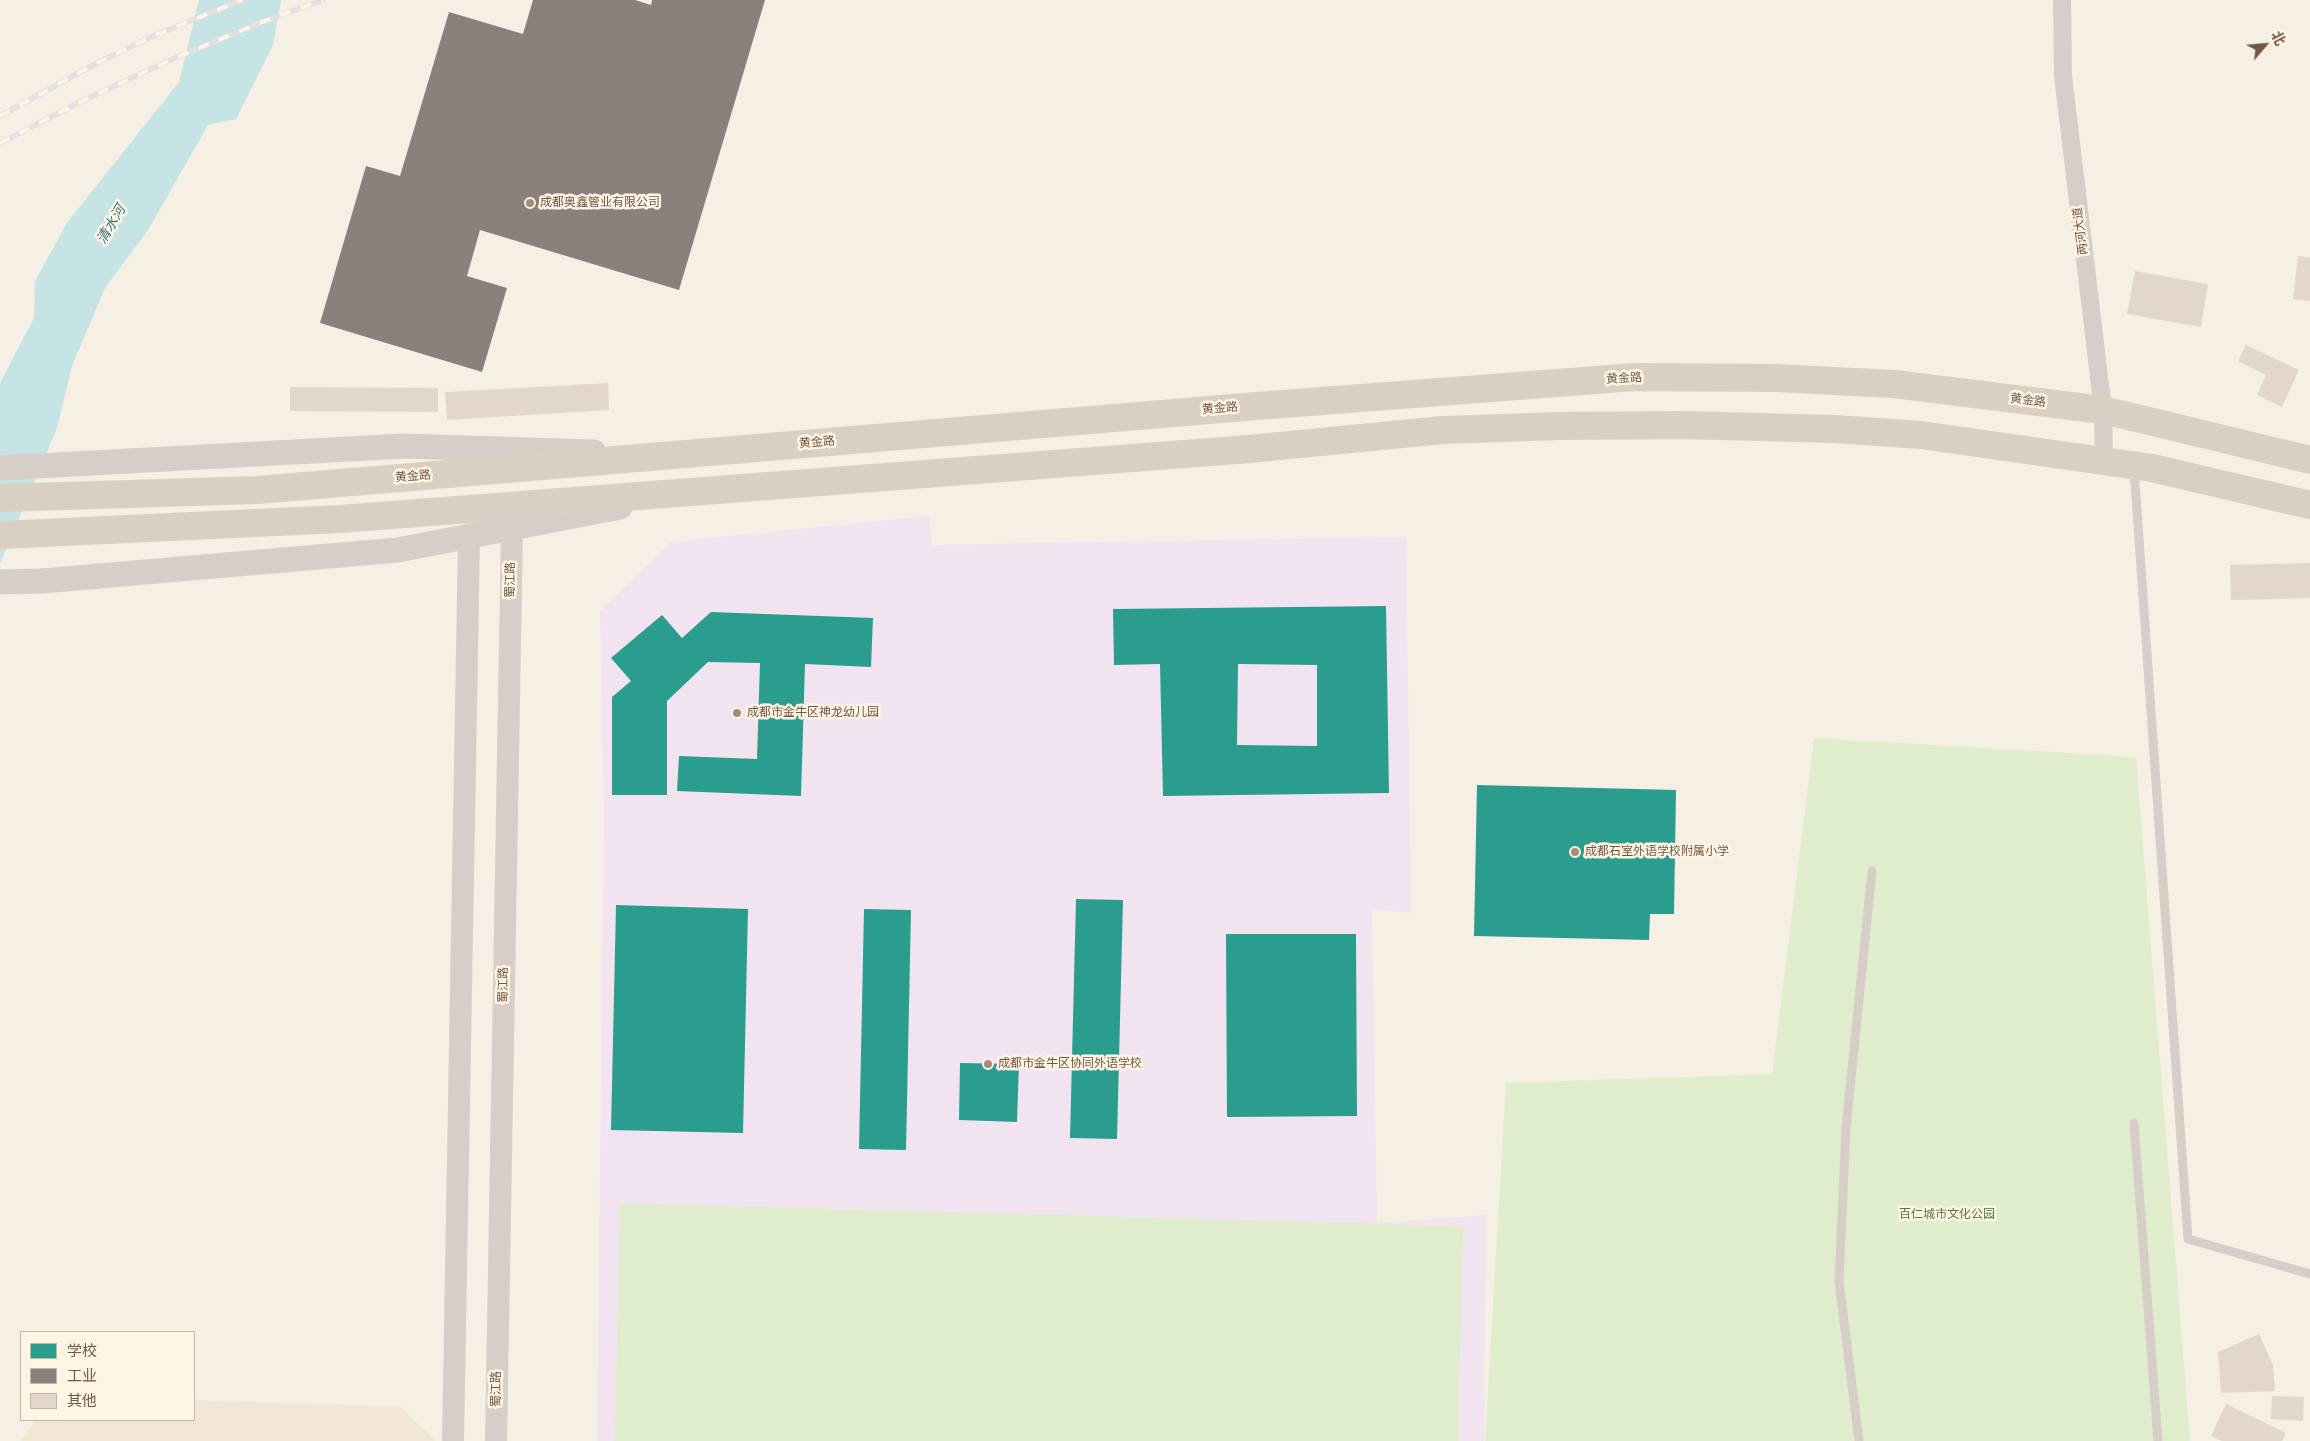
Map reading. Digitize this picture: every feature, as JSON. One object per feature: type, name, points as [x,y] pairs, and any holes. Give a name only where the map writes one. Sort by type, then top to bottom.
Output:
[{"type":"main road","name":"黄金路","points":[[0,498],[257,490],[1257,406],[1635,378],[1775,378],[1894,384],[2103,410],[2310,460]]},
{"type":"main road","points":[[0,534],[125,530],[340,519],[1249,449],[1443,430],[1560,426],[1684,425],[1835,429],[1921,435],[2134,465],[2310,505]]},
{"type":"main road","points":[[0,468],[404,446],[679,454]]},
{"type":"main road","points":[[6,582],[52,581],[398,550],[700,492]]},
{"type":"street","name":"两河大道","points":[[2062,0],[2063,76],[2103,410],[2104,461]]},
{"type":"street","name":"蜀江路","points":[[496,1441],[512,528]]},
{"type":"street","points":[[453,1441],[469,537]]},
{"type":"lane","points":[[2134,465],[2188,1239],[2310,1274]]},
{"type":"lane","points":[[1858,1441],[1839,1281],[1846,1128],[1872,871]]},
{"type":"lane","points":[[2134,1123],[2158,1441]]},
{"type":"shaded area","name":"成都市金牛区协同外语学校","points":[[929,516],[932,545],[1406,537],[1411,913],[1372,909],[1377,1223],[1486,1215],[1484,1441],[597,1441],[604,816],[600,611],[671,542]]},
{"type":"shaded area","points":[[195,1400],[400,1407],[436,1441],[21,1441],[35,1421],[195,1421]]},
{"type":"green space","name":"百仁城市文化公园","points":[[1814,738],[2136,757],[2190,1441],[1485,1441],[1506,1083],[1772,1074]]},
{"type":"green space","points":[[620,1203],[1463,1226],[1458,1441],[615,1441]]},
{"type":"water","name":"清水河","points":[[199,0],[281,0],[273,45],[236,119],[208,125],[148,230],[105,288],[72,366],[57,428],[0,564],[0,383],[34,318],[35,281],[67,223],[179,82]]},
{"type":"building: 学校","points":[[1386,606],[1389,793],[1163,796],[1160,664],[1114,665],[1113,609]],"holes":[[[1238,664],[1317,665],[1317,746],[1237,745]]]},
{"type":"building: 学校","points":[[711,612],[873,618],[871,667],[805,664],[801,796],[677,791],[679,756],[757,759],[760,663],[708,662],[667,701],[667,795],[612,795],[612,697],[631,681],[611,658],[662,615],[682,638]]},
{"type":"building: 学校","name":"成都石室外语学校附属小学","points":[[1477,785],[1676,790],[1674,914],[1650,914],[1649,940],[1474,936]]},
{"type":"building: 学校","points":[[1076,899],[1123,900],[1117,1139],[1070,1138]]},
{"type":"building: 学校","points":[[616,905],[748,909],[743,1133],[611,1130]]},
{"type":"building: 学校","points":[[864,909],[911,910],[906,1150],[859,1149]]},
{"type":"building: 学校","points":[[1226,934],[1356,934],[1357,1116],[1227,1117]]},
{"type":"building: 学校","points":[[960,1063],[1019,1064],[1017,1122],[959,1120]]},
{"type":"building: 工业","name":"成都奥鑫管业有限公司","points":[[533,0],[635,0],[651,5],[652,0],[765,0],[679,290],[480,230],[467,276],[507,288],[482,372],[320,323],[366,166],[400,176],[449,12],[523,34]]},
{"type":"building: 其他","points":[[2298,256],[2310,258],[2310,301],[2293,299]]},
{"type":"building: 其他","points":[[2135,271],[2208,284],[2201,327],[2127,314]]},
{"type":"building: 其他","points":[[2246,345],[2299,370],[2282,407],[2257,395],[2266,375],[2238,361]]},
{"type":"building: 其他","points":[[608,383],[609,410],[447,420],[445,392]]},
{"type":"building: 其他","points":[[290,387],[438,388],[438,412],[290,411]]},
{"type":"building: 其他","points":[[2310,563],[2310,598],[2231,600],[2230,565]]},
{"type":"building: 其他","points":[[2259,1334],[2273,1365],[2275,1391],[2221,1393],[2218,1352]]},
{"type":"building: 其他","points":[[2272,1396],[2304,1397],[2303,1421],[2271,1419]]},
{"type":"building: 其他","points":[[2226,1404],[2286,1433],[2282,1441],[2222,1441],[2211,1436]]},
{"type":"railway","points":[[0,116],[99,62],[151,37],[242,0]]},
{"type":"railway","points":[[0,143],[80,102],[168,61],[262,22],[323,0]]},
{"type":"place","name":"成都奥鑫管业有限公司","points":[[530,203]]},
{"type":"place","name":"成都市金牛区神龙幼儿园","points":[[737,713]]},
{"type":"place","name":"成都石室外语学校附属小学","points":[[1575,852]]},
{"type":"place","name":"成都市金牛区协同外语学校","points":[[988,1064]]}]
